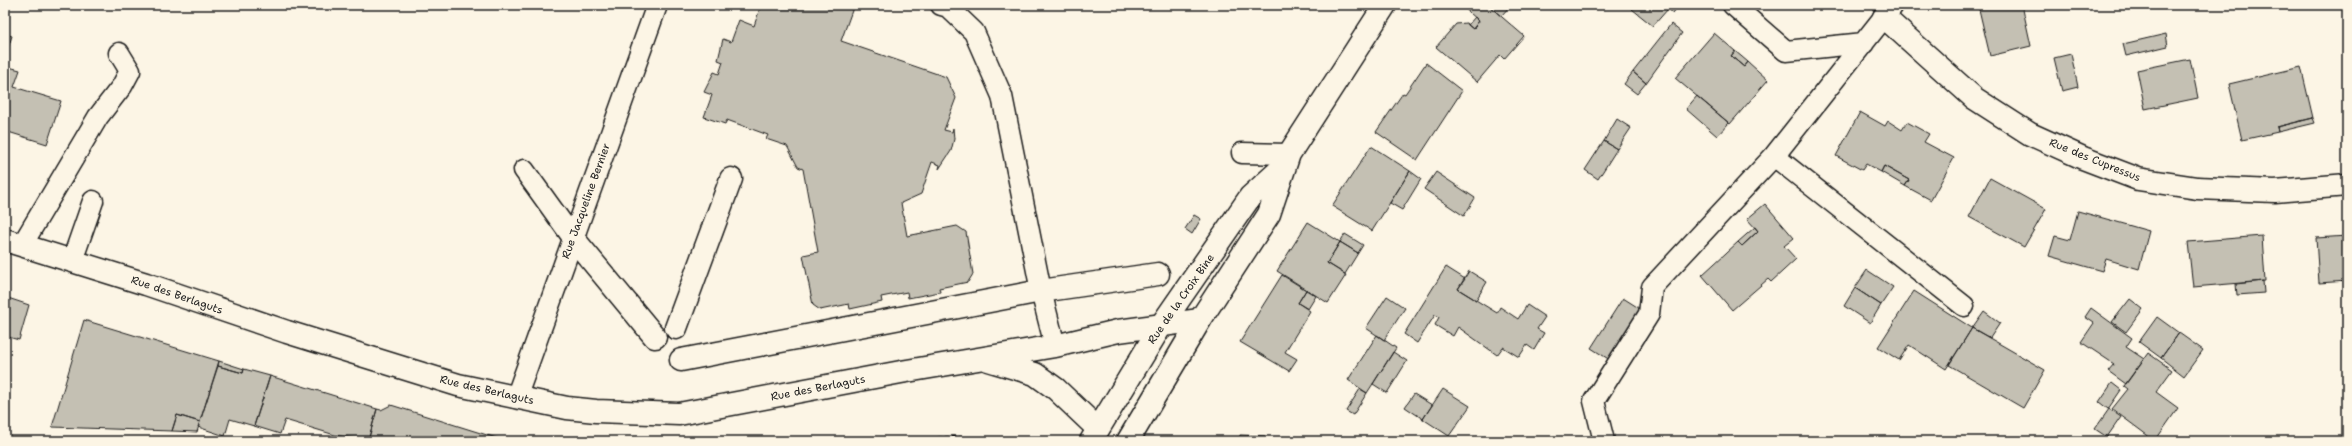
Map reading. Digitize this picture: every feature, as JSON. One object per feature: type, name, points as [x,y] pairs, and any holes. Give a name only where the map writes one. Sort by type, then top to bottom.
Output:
[{"type":"street","name":"Rue de la Croix Bine","points":[[1094,435],[1162,324],[1250,197],[1286,160],[1385,5]]},
{"type":"street","name":"Rue des Cupressus","points":[[1888,11],[1974,98],[2030,134],[2083,158],[2138,179],[2197,188],[2275,191],[2347,185]]},
{"type":"street","name":"Rue de la Croix Bine","points":[[1128,441],[1200,320],[1269,214],[1286,160]]},
{"type":"street","points":[[676,328],[731,178]]},
{"type":"street","points":[[573,238],[655,337]]},
{"type":"street","name":"Rue des Berlaguts","points":[[14,243],[404,369],[458,385],[516,398],[596,411],[679,414],[908,371],[1055,346],[1118,331],[1200,320]]},
{"type":"street","points":[[681,360],[1040,291],[1158,274]]},
{"type":"street","name":"Rue des Berlaguts","points":[[985,359],[1035,374],[1056,389],[1094,435]]},
{"type":"lane","name":"Rue Jacqueline Bernier","points":[[516,398],[657,5]]},
{"type":"lane","points":[[941,5],[948,7],[974,32],[1002,96],[1040,291],[1055,346]]},
{"type":"lane","points":[[1733,5],[1786,50],[1864,43]]},
{"type":"lane","points":[[1604,441],[1594,401],[1649,314],[1652,287],[1774,156],[1888,11]]},
{"type":"lane","points":[[14,243],[98,117],[122,86],[130,71],[119,53]]},
{"type":"lane","points":[[1242,153],[1286,160]]},
{"type":"lane","points":[[1774,156],[1964,306]]},
{"type":"lane","points":[[524,170],[573,238]]},
{"type":"lane","points":[[72,261],[93,201]]},
{"type":"path","points":[[896,441],[952,437],[1036,441]]},
{"type":"building","points":[[761,5],[854,5],[841,41],[946,77],[956,98],[944,130],[952,132],[953,128],[954,139],[951,151],[939,169],[940,165],[932,162],[921,194],[901,203],[907,236],[957,226],[966,232],[973,274],[968,282],[939,288],[940,292],[908,298],[907,292],[881,297],[882,302],[850,309],[849,304],[820,310],[813,305],[803,255],[818,252],[803,169],[798,167],[787,146],[766,139],[768,135],[727,120],[725,124],[704,117],[712,95],[704,92],[714,72],[719,74],[723,62],[718,60],[723,39],[731,42],[739,20],[754,26]]},
{"type":"building","points":[[1461,5],[1488,5],[1524,36],[1504,59],[1500,55],[1477,82],[1436,47],[1456,24],[1466,23],[1473,29],[1479,21]]},
{"type":"building","points":[[1488,5],[1511,5],[1501,16]]},
{"type":"building","points":[[1627,5],[1679,5],[1673,13],[1668,9],[1653,26]]},
{"type":"building","points":[[1978,5],[2022,5],[2031,46],[1990,56]]},
{"type":"building","points":[[2127,5],[2145,5],[2128,9]]},
{"type":"building","points":[[1475,17],[1479,21],[1473,29],[1468,25]]},
{"type":"building","points":[[1671,24],[1682,33],[1646,83],[1633,72]]},
{"type":"building","points":[[1714,33],[1735,51],[1731,56],[1744,67],[1748,62],[1768,80],[1730,124],[1675,78]]},
{"type":"building","points":[[5,34],[12,36],[5,57]]},
{"type":"building","points":[[2166,34],[2168,46],[2126,56],[2123,44]]},
{"type":"building","points":[[1735,51],[1748,62],[1744,67],[1731,56]]},
{"type":"building","points":[[2071,54],[2078,87],[2062,91],[2054,58]]},
{"type":"building","points":[[2190,59],[2198,98],[2145,109],[2137,70]]},
{"type":"building","points":[[1426,63],[1462,91],[1417,160],[1376,132]]},
{"type":"building","points":[[5,66],[20,70],[14,87],[61,101],[47,144],[5,131]]},
{"type":"building","points":[[2301,67],[2313,118],[2277,127],[2278,132],[2242,140],[2229,84]]},
{"type":"building","points":[[1633,72],[1646,83],[1637,94],[1624,84]]},
{"type":"building","points":[[1697,96],[1729,123],[1717,136],[1686,109]]},
{"type":"building","points":[[1860,112],[1885,126],[1888,121],[1902,130],[1907,122],[1929,134],[1924,142],[1954,158],[1931,200],[1905,186],[1909,180],[1884,166],[1881,172],[1866,164],[1862,170],[1836,156]]},
{"type":"building","points":[[2313,118],[2315,123],[2278,132],[2277,127]]},
{"type":"building","points":[[1617,119],[1631,128],[1617,149],[1604,141]]},
{"type":"building","points":[[1604,141],[1617,149],[1598,179],[1585,170]]},
{"type":"building","points":[[1371,146],[1410,171],[1372,231],[1332,206]]},
{"type":"building","points":[[1884,166],[1909,180],[1905,186],[1881,172]]},
{"type":"building","points":[[1410,171],[1421,179],[1402,210],[1390,203]]},
{"type":"building","points":[[1436,172],[1475,198],[1464,216],[1424,189]]},
{"type":"building","points":[[1990,178],[2046,209],[2024,247],[1969,217]]},
{"type":"building","points":[[1765,204],[1794,238],[1784,246],[1796,259],[1771,282],[1768,279],[1732,310],[1702,275],[1738,242],[1742,246],[1758,231],[1747,219]]},
{"type":"building","points":[[2078,211],[2149,231],[2139,269],[2106,259],[2102,271],[2049,256],[2055,236],[2070,240]]},
{"type":"building","points":[[1194,215],[1201,219],[1192,234],[1185,229]]},
{"type":"building","points":[[1308,222],[1340,242],[1327,263],[1346,275],[1328,303],[1277,271]]},
{"type":"building","points":[[1755,227],[1758,231],[1742,246],[1738,242]]},
{"type":"building","points":[[1345,234],[1363,245],[1358,253],[1340,242]]},
{"type":"building","points":[[2262,236],[2265,281],[2193,287],[2188,242]]},
{"type":"building","points":[[2347,236],[2347,281],[2319,283],[2316,238]]},
{"type":"building","points":[[1340,242],[1358,253],[1345,274],[1327,263]]},
{"type":"building","points":[[1446,267],[1465,279],[1458,289],[1497,313],[1500,307],[1518,319],[1527,305],[1545,317],[1537,329],[1544,333],[1534,350],[1527,345],[1519,357],[1503,347],[1497,355],[1458,327],[1453,336],[1435,325],[1439,317],[1435,315],[1417,343],[1404,334]]},
{"type":"building","points":[[1867,270],[1893,287],[1881,305],[1855,288]]},
{"type":"building","points":[[1469,271],[1487,282],[1476,300],[1458,289]]},
{"type":"building","points":[[1282,275],[1306,290],[1298,303],[1310,311],[1285,352],[1297,359],[1289,371],[1240,342]]},
{"type":"building","points":[[2263,281],[2264,293],[2237,295],[2236,284]]},
{"type":"building","points":[[1855,288],[1881,305],[1870,323],[1844,306]]},
{"type":"building","points":[[1306,290],[1316,296],[1308,309],[1298,303]]},
{"type":"building","points":[[1914,291],[1972,328],[1946,369],[1909,345],[1899,360],[1878,347]]},
{"type":"building","points":[[1387,296],[1405,308],[1384,340],[1366,328]]},
{"type":"building","points":[[5,297],[29,305],[19,340],[5,336]]},
{"type":"building","points":[[1623,298],[1642,310],[1610,360],[1591,348]]},
{"type":"building","points":[[2130,299],[2143,309],[2126,332],[2112,322]]},
{"type":"building","points":[[2091,308],[2132,338],[2126,347],[2144,359],[2126,384],[2108,371],[2114,364],[2081,342],[2094,323],[2085,317]]},
{"type":"building","points":[[1984,311],[2000,323],[1990,338],[1972,328]]},
{"type":"building","points":[[2157,317],[2179,333],[2161,358],[2139,342]]},
{"type":"building","points":[[84,320],[219,361],[200,422],[177,415],[172,431],[52,427]]},
{"type":"building","points":[[1972,328],[2045,370],[2023,408],[1949,365]]},
{"type":"building","points":[[2179,333],[2203,350],[2184,376],[2161,358]]},
{"type":"building","points":[[1377,335],[1396,348],[1367,393],[1348,380]]},
{"type":"building","points":[[1393,352],[1407,361],[1387,393],[1373,384]]},
{"type":"building","points":[[2148,353],[2172,370],[2156,392],[2178,408],[2155,441],[2112,409],[2128,389],[2124,386]]},
{"type":"building","points":[[219,361],[244,369],[243,373],[218,366]]},
{"type":"building","points":[[218,366],[243,373],[244,369],[270,376],[254,426],[230,419],[225,436],[198,427]]},
{"type":"building","points":[[270,376],[377,409],[368,441],[335,435],[285,420],[280,434],[254,426]]},
{"type":"building","points":[[2112,383],[2121,390],[2108,409],[2099,402]]},
{"type":"building","points":[[1360,389],[1367,393],[1353,415],[1346,411]]},
{"type":"building","points":[[1443,389],[1470,406],[1449,436],[1423,419]]},
{"type":"building","points":[[1414,394],[1432,405],[1423,419],[1405,407]]},
{"type":"building","points":[[391,405],[503,440],[368,441],[377,409],[381,410]]},
{"type":"building","points":[[2109,409],[2121,417],[2107,437],[2095,429]]},
{"type":"building","points":[[177,415],[200,422],[197,432],[172,431]]},
{"type":"building","points":[[1240,435],[1265,436],[1265,441],[1240,441]]},
{"type":"building","points":[[1295,438],[1327,440],[1293,441]]}]
